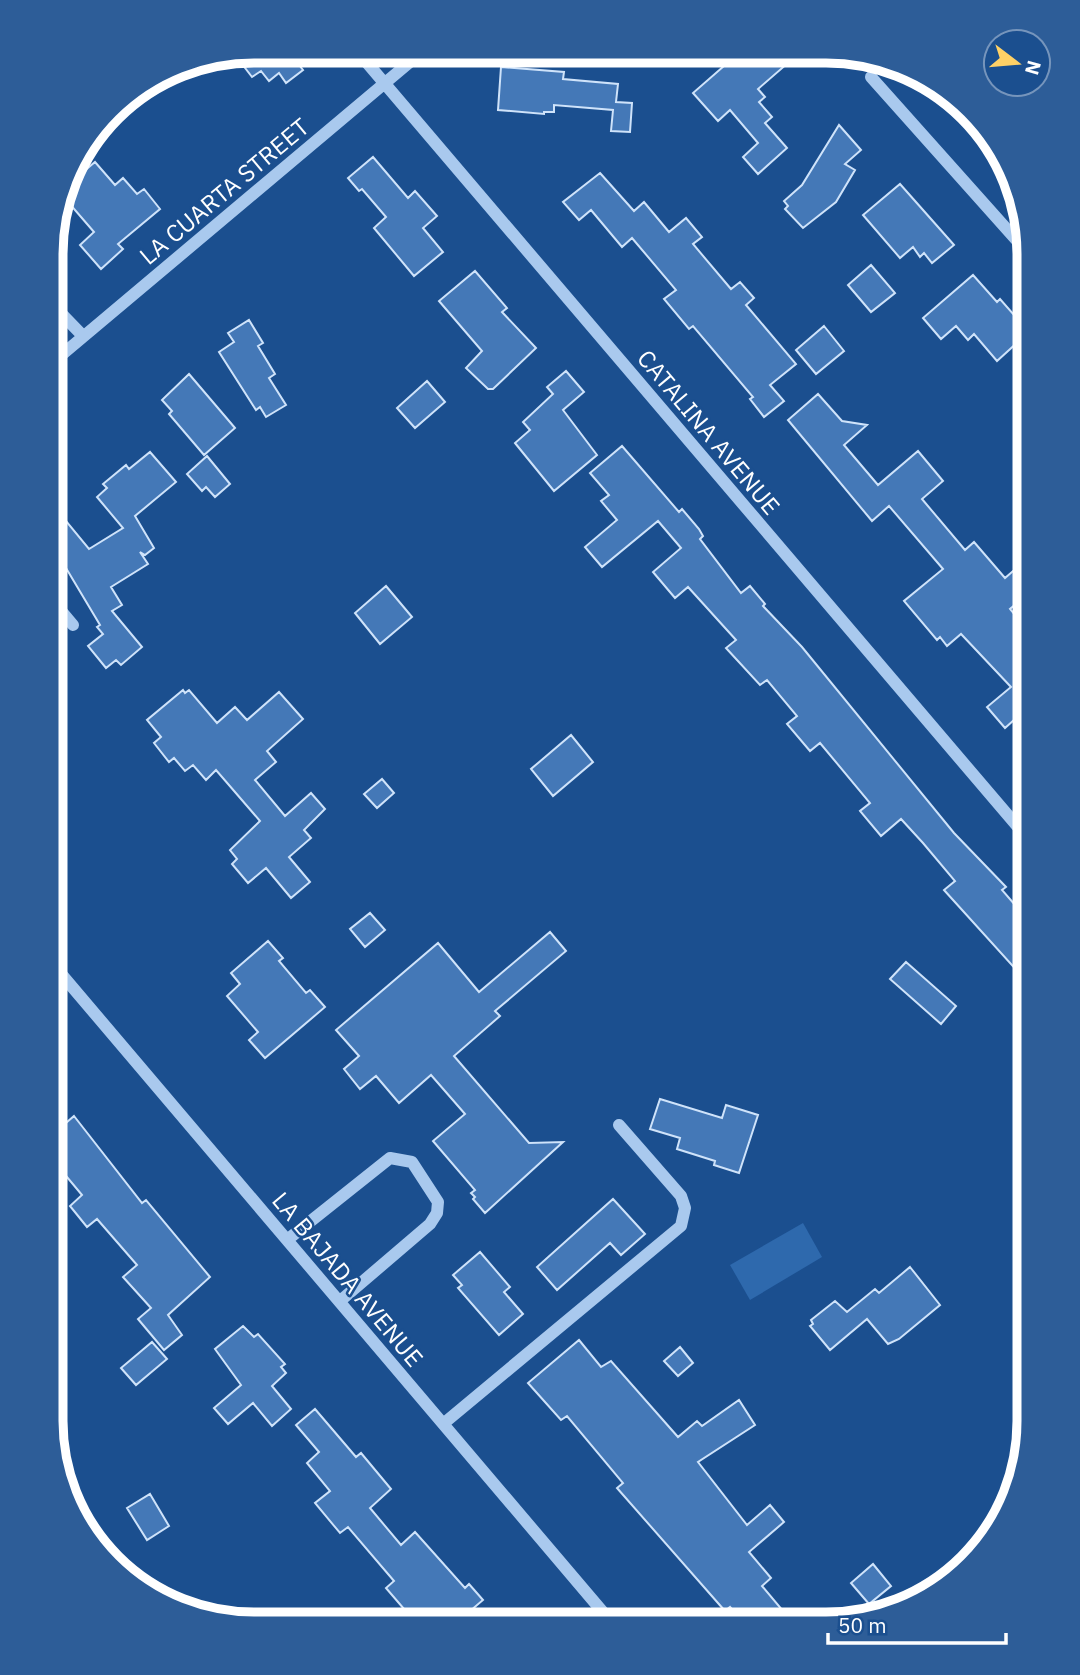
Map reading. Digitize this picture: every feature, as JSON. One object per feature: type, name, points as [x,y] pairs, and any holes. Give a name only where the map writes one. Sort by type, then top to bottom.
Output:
[{"type":"street","name":"CATALINA AVENUE","points":[[367,63],[1017,827]]},
{"type":"street","name":"LA CUARTA STREET","points":[[63,353],[409,63]]},
{"type":"street","points":[[871,77],[1016,239]]},
{"type":"street","points":[[63,315],[83,336]]},
{"type":"street","points":[[63,613],[73,625]]},
{"type":"street","name":"LA BAJADA AVENUE","points":[[63,975],[603,1612]]},
{"type":"street","points":[[443,1424],[681,1226],[685,1208],[681,1196],[619,1125]]},
{"type":"street","points":[[287,1240],[390,1158],[412,1162],[438,1202],[437,1213],[430,1224],[340,1301]]},
{"type":"shaded area","points":[[803,1223],[822,1257],[750,1300],[730,1265]]},
{"type":"building","points":[[241,63],[297,63],[303,70],[286,83],[279,73],[269,81],[261,71],[252,77]]},
{"type":"building","points":[[727,63],[788,63],[758,89],[765,97],[759,102],[772,117],[765,123],[787,148],[758,174],[743,157],[758,143],[730,110],[718,121],[693,93]]},
{"type":"building","points":[[501,67],[564,72],[563,79],[618,84],[616,102],[632,103],[630,132],[611,131],[613,110],[554,105],[554,112],[544,114],[498,110]]},
{"type":"building","points":[[839,125],[861,150],[845,164],[855,170],[836,202],[803,228],[785,209],[788,206],[784,201],[802,185]]},
{"type":"building","points":[[373,157],[408,198],[415,191],[437,216],[423,228],[443,252],[414,276],[374,228],[386,217],[362,189],[359,191],[348,178]]},
{"type":"building","points":[[95,162],[115,185],[123,178],[137,194],[144,189],[160,209],[118,244],[123,249],[101,269],[80,245],[94,232],[70,204],[82,173]]},
{"type":"building","points":[[600,173],[634,211],[644,202],[669,232],[686,218],[702,237],[693,244],[731,289],[740,282],[754,298],[746,305],[796,364],[770,385],[784,401],[764,417],[750,399],[753,397],[693,326],[689,329],[664,299],[676,290],[632,238],[622,247],[591,210],[579,220],[563,202]]},
{"type":"building","points":[[900,184],[954,245],[932,263],[924,253],[920,257],[913,247],[900,258],[863,215]]},
{"type":"building","points":[[871,265],[895,293],[871,312],[848,285]]},
{"type":"building","points":[[475,271],[507,308],[502,312],[536,348],[493,389],[488,389],[466,368],[482,351],[439,301]]},
{"type":"building","points":[[973,275],[997,302],[1000,299],[1017,318],[1017,343],[997,361],[974,334],[968,340],[956,326],[941,339],[923,318]]},
{"type":"building","points":[[249,320],[263,343],[258,346],[275,374],[269,378],[286,405],[266,417],[260,407],[256,410],[219,352],[234,342],[228,333]]},
{"type":"building","points":[[824,326],[844,351],[816,374],[796,350]]},
{"type":"building","points":[[566,371],[584,392],[563,410],[597,455],[554,491],[515,443],[530,430],[523,422],[553,394],[547,387]]},
{"type":"building","points":[[189,374],[235,428],[204,455],[169,414],[172,411],[162,400]]},
{"type":"building","points":[[427,381],[445,402],[415,428],[397,408]]},
{"type":"building","points":[[818,394],[842,421],[867,425],[844,445],[878,485],[918,451],[943,481],[922,499],[965,550],[974,542],[1005,578],[1017,568],[1017,603],[1010,609],[1017,617],[1017,717],[1005,728],[987,707],[1011,687],[961,634],[947,646],[940,637],[937,640],[904,601],[943,569],[889,506],[872,521],[788,420]]},
{"type":"building","points":[[622,446],[679,512],[682,509],[699,529],[703,536],[700,539],[741,593],[750,586],[765,604],[763,606],[802,647],[954,833],[1006,887],[1002,890],[1017,907],[1017,971],[944,890],[955,881],[923,843],[901,819],[881,836],[860,811],[870,803],[820,743],[810,751],[787,724],[797,716],[767,680],[760,685],[726,648],[736,640],[688,587],[675,598],[653,572],[681,548],[658,521],[602,567],[585,547],[617,520],[601,501],[609,495],[590,473]]},
{"type":"building","points":[[150,452],[176,482],[135,516],[154,548],[145,555],[140,552],[148,564],[111,587],[122,605],[112,611],[142,647],[121,665],[116,660],[106,668],[88,646],[103,634],[97,627],[100,625],[63,563],[63,517],[89,549],[123,528],[97,497],[107,488],[103,484],[126,465],[129,469]]},
{"type":"building","points":[[207,456],[230,484],[215,497],[206,487],[202,491],[187,474]]},
{"type":"building","points":[[386,586],[412,617],[380,644],[355,613]]},
{"type":"building","points":[[183,690],[185,693],[189,690],[217,723],[235,707],[247,720],[279,692],[303,719],[267,751],[276,762],[255,780],[285,816],[311,793],[325,809],[304,830],[311,838],[289,857],[310,882],[291,898],[266,868],[248,883],[232,864],[237,859],[230,850],[260,821],[216,770],[206,780],[193,765],[185,771],[174,758],[169,762],[154,743],[161,737],[147,720]]},
{"type":"building","points":[[571,735],[593,762],[553,796],[531,769]]},
{"type":"building","points":[[382,779],[394,793],[377,808],[364,794]]},
{"type":"building","points":[[370,913],[385,930],[365,947],[350,929]]},
{"type":"building","points":[[550,932],[566,951],[495,1011],[500,1016],[454,1056],[529,1143],[563,1142],[485,1213],[473,1199],[475,1197],[471,1193],[475,1190],[433,1141],[465,1114],[431,1075],[399,1103],[376,1076],[360,1089],[344,1069],[359,1056],[336,1030],[438,943],[479,992]]},
{"type":"building","points":[[268,941],[283,958],[279,961],[306,993],[310,990],[325,1007],[265,1058],[249,1040],[258,1032],[227,996],[240,984],[231,973]]},
{"type":"building","points":[[906,962],[956,1006],[941,1024],[890,979]]},
{"type":"building","points":[[660,1099],[722,1118],[726,1105],[758,1115],[739,1173],[714,1165],[715,1161],[677,1149],[680,1138],[650,1129]]},
{"type":"building","points":[[74,1116],[142,1203],[146,1200],[210,1277],[168,1315],[182,1335],[164,1350],[138,1319],[151,1308],[123,1277],[137,1265],[97,1219],[87,1227],[70,1206],[82,1195],[63,1172],[63,1126]]},
{"type":"building","points":[[613,1199],[645,1234],[621,1255],[610,1243],[557,1290],[537,1267]]},
{"type":"building","points":[[480,1252],[510,1287],[504,1292],[523,1314],[499,1335],[458,1288],[462,1285],[453,1275]]},
{"type":"building","points":[[910,1267],[940,1305],[899,1339],[888,1344],[867,1319],[830,1350],[810,1326],[813,1324],[811,1320],[835,1301],[847,1312],[875,1289],[879,1293]]},
{"type":"building","points":[[243,1326],[254,1337],[258,1334],[285,1364],[281,1367],[286,1373],[272,1386],[291,1409],[272,1426],[253,1403],[228,1424],[214,1408],[241,1385],[215,1349]]},
{"type":"building","points":[[579,1340],[601,1367],[611,1361],[678,1437],[697,1421],[702,1426],[739,1400],[755,1425],[698,1462],[747,1525],[770,1505],[784,1522],[749,1552],[771,1578],[762,1586],[784,1612],[734,1612],[730,1607],[725,1611],[617,1488],[623,1483],[567,1416],[561,1420],[528,1383]]},
{"type":"building","points":[[152,1342],[167,1359],[136,1385],[121,1368]]},
{"type":"building","points":[[680,1347],[693,1363],[678,1376],[664,1361]]},
{"type":"building","points":[[315,1409],[356,1457],[361,1453],[391,1489],[370,1508],[401,1545],[415,1532],[465,1588],[469,1584],[483,1600],[469,1612],[407,1612],[386,1588],[394,1581],[348,1527],[340,1533],[315,1503],[330,1491],[307,1463],[319,1452],[296,1425]]},
{"type":"building","points":[[150,1494],[169,1526],[147,1540],[127,1508]]},
{"type":"building","points":[[873,1564],[891,1586],[869,1604],[851,1583]]}]
